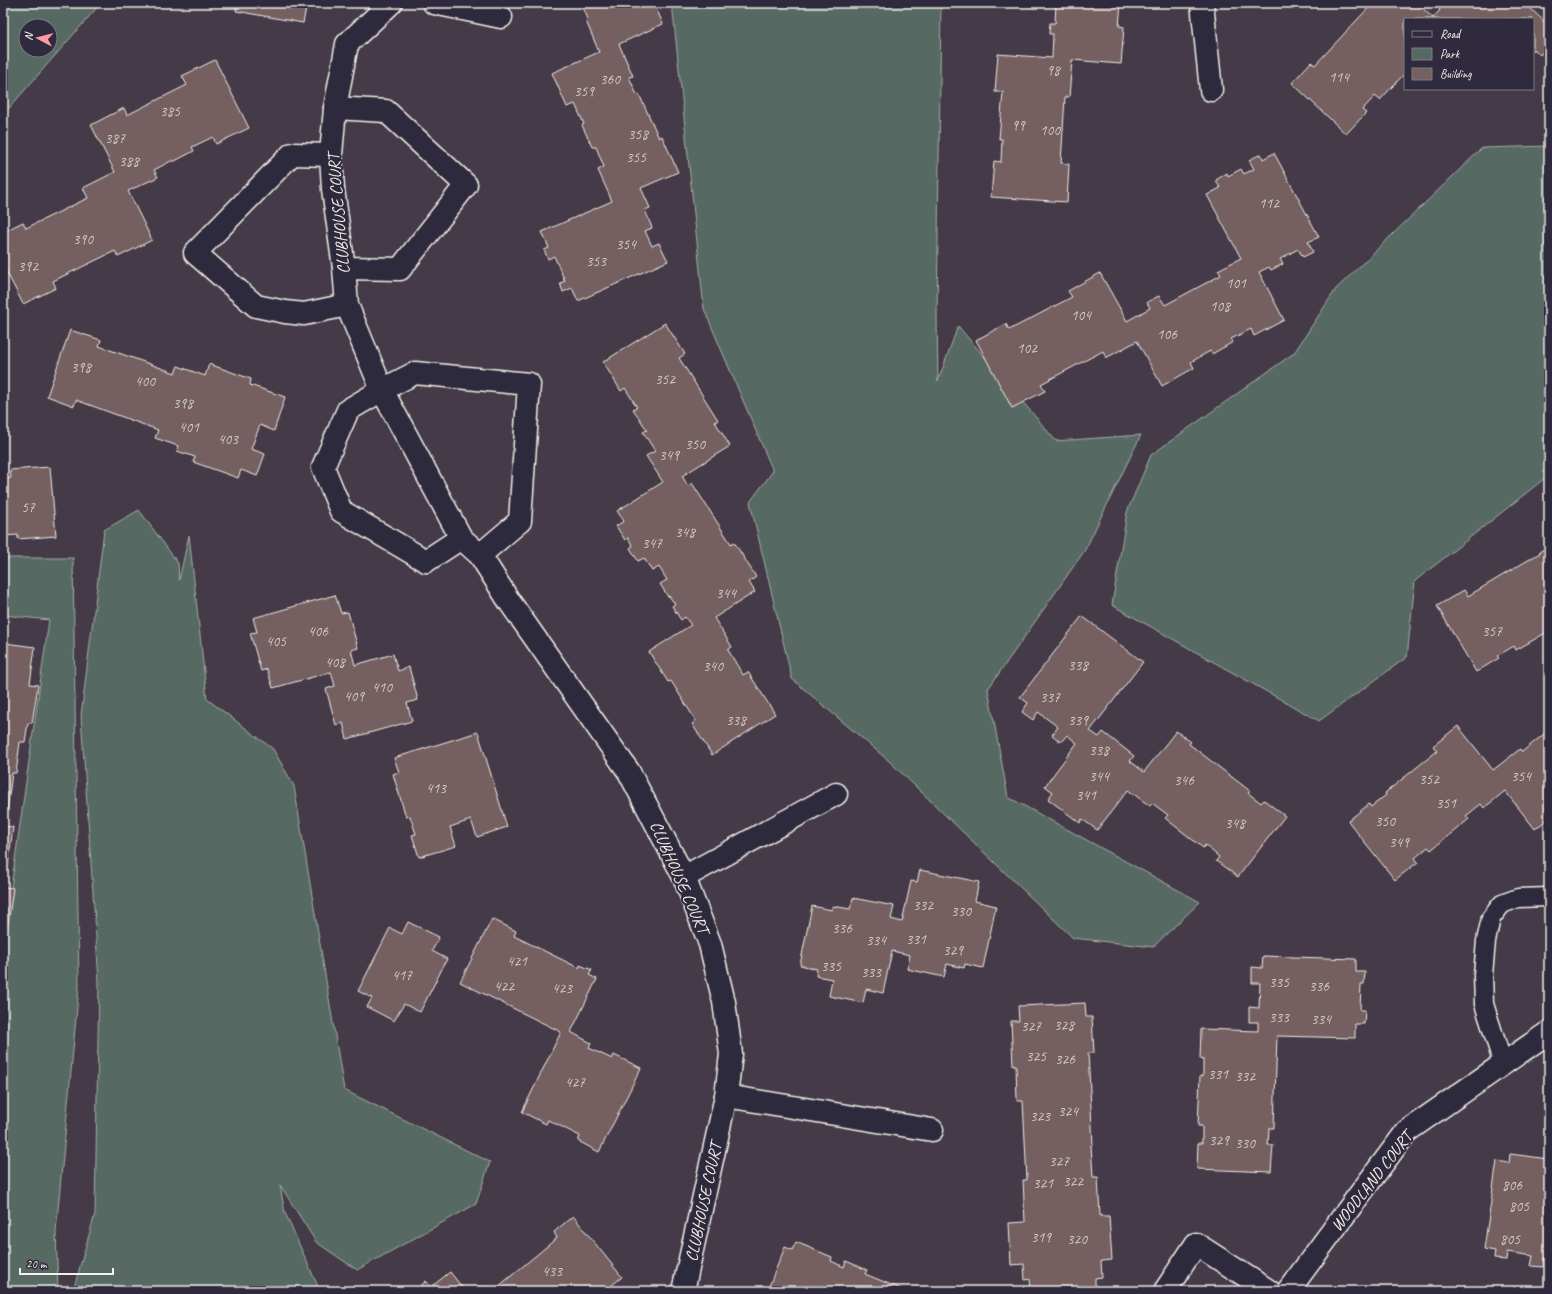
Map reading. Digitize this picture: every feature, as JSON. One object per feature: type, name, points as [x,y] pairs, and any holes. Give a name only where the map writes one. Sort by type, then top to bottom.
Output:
[{"type":"street","name":"CLUBHOUSE COURT","points":[[391,3],[347,44],[335,108],[331,156],[333,189],[344,268],[347,304],[382,390],[461,538],[480,555],[509,601],[629,772],[684,877],[710,944],[724,1002],[731,1054],[726,1096],[683,1291]]},
{"type":"street","points":[[434,3],[500,17]]},
{"type":"street","points":[[1202,3],[1211,90]]},
{"type":"street","points":[[335,108],[386,112],[466,185],[400,269],[344,268]]},
{"type":"street","points":[[331,156],[292,154],[195,253],[256,306],[284,312],[304,314],[347,304]]},
{"type":"street","points":[[461,538],[426,561],[341,511],[322,467],[348,410],[415,373],[529,384],[520,521],[480,555]]},
{"type":"street","points":[[684,877],[836,794]]},
{"type":"street","name":"WOODLAND COURT","points":[[1288,1291],[1344,1214],[1408,1131],[1549,1032]]},
{"type":"street","points":[[726,1096],[932,1130]]},
{"type":"street","points":[[1165,1291],[1196,1244],[1269,1291]]},
{"type":"lane","points":[[1503,1064],[1484,1004],[1483,975],[1486,941],[1491,918],[1502,904],[1518,898],[1549,897]]},
{"type":"green space","points":[[3,3],[101,3],[58,52],[58,18],[18,18],[18,58],[53,58],[3,115]]},
{"type":"green space","points":[[672,3],[941,3],[937,317],[938,381],[958,326],[1056,441],[1141,435],[1085,550],[988,689],[1008,797],[1200,902],[1153,947],[1073,938],[889,761],[792,679],[750,502],[773,471],[704,309]]},
{"type":"green space","points":[[1549,146],[1549,475],[1415,581],[1407,657],[1319,721],[1112,605],[1127,512],[1151,455],[1294,353],[1336,289],[1482,148]]},
{"type":"green space","points":[[139,510],[178,563],[179,580],[189,535],[207,699],[273,749],[294,786],[344,1090],[490,1162],[476,1204],[357,1270],[316,1242],[280,1185],[285,1213],[320,1291],[73,1291],[95,1214],[99,981],[81,716],[104,530]]},
{"type":"green space","points":[[3,558],[73,558],[79,986],[56,1231],[58,1291],[3,1291],[3,944],[49,620],[3,615]]},
{"type":"building","points":[[237,3],[307,3],[303,23],[236,11]]},
{"type":"building","points":[[581,3],[654,3],[663,24],[619,44],[633,76],[629,77],[637,95],[639,94],[659,138],[662,136],[678,172],[641,188],[650,208],[645,210],[652,228],[645,231],[652,246],[659,243],[668,261],[578,301],[572,288],[563,292],[560,283],[565,281],[554,256],[548,259],[544,250],[549,248],[542,232],[612,201],[598,170],[604,167],[596,147],[592,147],[582,125],[584,124],[575,104],[567,107],[552,73],[599,52],[586,21],[588,19]]},
{"type":"building","points":[[1056,3],[1121,3],[1119,26],[1124,27],[1121,64],[1072,60],[1069,97],[1065,97],[1061,163],[1069,164],[1067,202],[991,197],[994,161],[1001,162],[1002,139],[999,139],[1003,92],[995,92],[998,54],[1052,58],[1053,34],[1049,34],[1050,23],[1055,23]]},
{"type":"building","points":[[1371,3],[1417,3],[1433,18],[1404,18],[1404,74],[1380,100],[1375,96],[1362,110],[1366,113],[1346,134],[1292,83],[1311,62],[1315,65],[1372,4]]},
{"type":"building","points":[[1434,3],[1525,3],[1549,26],[1549,33],[1543,39],[1549,45],[1540,55],[1534,49],[1534,18],[1433,18],[1440,10]]},
{"type":"building","points":[[215,60],[249,128],[216,144],[213,137],[192,147],[194,151],[154,170],[158,177],[128,191],[152,240],[118,257],[115,251],[53,281],[56,288],[23,304],[3,265],[3,232],[23,222],[26,228],[88,198],[83,188],[115,172],[91,125],[124,108],[127,115],[187,85],[182,76]]},
{"type":"building","points":[[1274,153],[1319,237],[1308,242],[1313,252],[1303,257],[1298,249],[1280,259],[1283,264],[1271,270],[1269,267],[1259,272],[1284,320],[1254,336],[1251,329],[1231,339],[1233,342],[1212,354],[1210,351],[1191,362],[1194,368],[1162,386],[1137,341],[1106,358],[1103,351],[1041,384],[1045,391],[1012,408],[976,340],[1006,324],[1009,330],[1072,297],[1068,291],[1100,273],[1127,321],[1150,308],[1147,302],[1159,296],[1165,305],[1221,275],[1218,270],[1241,258],[1207,195],[1220,188],[1216,180],[1227,173],[1228,176],[1241,169],[1244,174],[1254,169],[1249,160],[1261,154],[1263,159]]},
{"type":"building","points":[[665,323],[685,354],[679,358],[718,420],[715,422],[730,446],[682,476],[688,486],[692,483],[731,544],[734,542],[756,577],[749,582],[755,592],[714,618],[732,647],[728,650],[743,675],[748,672],[775,714],[712,755],[692,724],[696,721],[671,681],[668,682],[649,652],[691,625],[685,617],[681,620],[672,606],[675,604],[669,596],[668,597],[660,584],[667,580],[659,567],[652,571],[644,558],[638,561],[630,548],[633,546],[628,538],[625,540],[616,526],[624,521],[617,511],[663,482],[646,456],[655,451],[643,432],[647,430],[633,409],[637,407],[625,388],[621,391],[603,362]]},
{"type":"building","points":[[70,330],[101,340],[99,346],[175,373],[178,366],[205,376],[209,364],[251,379],[250,385],[285,397],[274,431],[260,425],[251,449],[265,454],[257,476],[241,470],[238,478],[193,462],[195,457],[177,451],[178,446],[155,438],[158,430],[76,400],[74,406],[47,396]]},
{"type":"building","points":[[50,467],[56,536],[18,539],[18,535],[3,536],[3,479],[11,478],[10,470]]},
{"type":"building","points":[[1549,546],[1549,631],[1516,650],[1514,646],[1497,656],[1499,658],[1476,672],[1437,606],[1464,590],[1468,596],[1540,553],[1539,552]]},
{"type":"building","points":[[335,595],[341,613],[348,612],[358,648],[351,650],[355,665],[393,654],[398,671],[409,667],[418,700],[407,703],[412,721],[347,739],[343,723],[336,725],[326,689],[335,686],[331,672],[273,688],[267,669],[261,671],[250,633],[257,632],[253,618]]},
{"type":"building","points":[[1082,616],[1143,662],[1090,731],[1099,737],[1103,732],[1134,756],[1130,761],[1144,772],[1176,731],[1191,742],[1189,744],[1250,791],[1248,793],[1261,803],[1264,800],[1285,816],[1238,877],[1216,861],[1219,857],[1205,845],[1203,848],[1165,818],[1168,815],[1152,803],[1150,806],[1128,790],[1097,830],[1082,819],[1080,823],[1048,799],[1053,792],[1045,786],[1077,743],[1067,735],[1061,742],[1052,735],[1058,727],[1038,712],[1033,720],[1022,712],[1028,703],[1020,697]]},
{"type":"building","points":[[5,643],[35,647],[30,684],[38,685],[32,723],[28,723],[25,742],[20,742],[16,773],[12,773],[5,826],[13,827],[5,887],[13,888],[7,932],[3,932],[3,662]]},
{"type":"building","points":[[1458,726],[1493,770],[1520,749],[1522,752],[1549,730],[1549,818],[1535,829],[1505,791],[1484,808],[1481,804],[1466,816],[1469,819],[1431,850],[1428,847],[1415,858],[1418,862],[1395,880],[1348,821],[1369,804],[1371,807],[1386,795],[1385,793],[1437,751],[1433,746]]},
{"type":"building","points":[[478,732],[507,827],[477,837],[471,820],[450,827],[456,846],[419,857],[412,835],[416,834],[410,816],[406,817],[393,774],[399,772],[394,758]]},
{"type":"building","points":[[920,870],[979,882],[975,901],[996,906],[983,968],[965,964],[964,968],[947,964],[944,977],[907,969],[910,955],[892,951],[883,993],[866,989],[863,1003],[829,996],[832,979],[816,976],[817,969],[800,965],[812,906],[832,910],[832,906],[850,909],[853,898],[894,906],[891,919],[902,922],[911,881],[917,882]]},
{"type":"building","points":[[492,919],[516,931],[514,936],[579,968],[580,965],[592,970],[589,975],[597,979],[571,1032],[591,1043],[589,1048],[612,1059],[614,1055],[641,1068],[599,1152],[578,1141],[580,1136],[548,1120],[546,1124],[522,1112],[561,1032],[460,982]]},
{"type":"building","points":[[408,922],[439,937],[432,951],[447,959],[420,1012],[404,1004],[394,1021],[367,1007],[372,998],[358,991],[390,928],[402,934]]},
{"type":"building","points":[[1263,956],[1356,959],[1356,972],[1365,972],[1364,984],[1361,984],[1360,1010],[1365,1010],[1364,1024],[1355,1024],[1355,1038],[1277,1036],[1274,1128],[1269,1128],[1268,1145],[1273,1145],[1271,1172],[1197,1169],[1198,1143],[1202,1143],[1202,1126],[1198,1126],[1200,1076],[1203,1076],[1203,1058],[1200,1059],[1201,1029],[1258,1031],[1258,1022],[1249,1022],[1249,1007],[1259,1008],[1260,983],[1252,983],[1252,967],[1262,968]]},
{"type":"building","points":[[1085,1003],[1086,1017],[1092,1017],[1094,1053],[1088,1053],[1093,1145],[1091,1145],[1093,1177],[1098,1177],[1100,1216],[1109,1216],[1112,1260],[1101,1261],[1102,1277],[1095,1278],[1095,1291],[1031,1291],[1030,1279],[1025,1280],[1024,1264],[1011,1265],[1009,1223],[1025,1222],[1023,1180],[1027,1180],[1023,1101],[1017,1101],[1016,1065],[1013,1065],[1011,1021],[1019,1021],[1018,1006]]},
{"type":"building","points":[[1510,1154],[1549,1159],[1549,1258],[1544,1258],[1543,1267],[1531,1266],[1533,1256],[1507,1252],[1506,1260],[1494,1259],[1495,1251],[1484,1249],[1497,1161],[1509,1163]]},
{"type":"building","points":[[573,1216],[622,1277],[605,1291],[493,1291],[557,1238],[554,1232]]},
{"type":"building","points":[[796,1242],[832,1257],[831,1261],[844,1267],[846,1261],[867,1270],[865,1274],[906,1291],[767,1291],[785,1247],[792,1250]]},
{"type":"building","points":[[450,1272],[465,1291],[415,1291],[426,1281],[431,1287]]},
{"type":"building","points":[[487,1286],[492,1291],[481,1291]]}]
